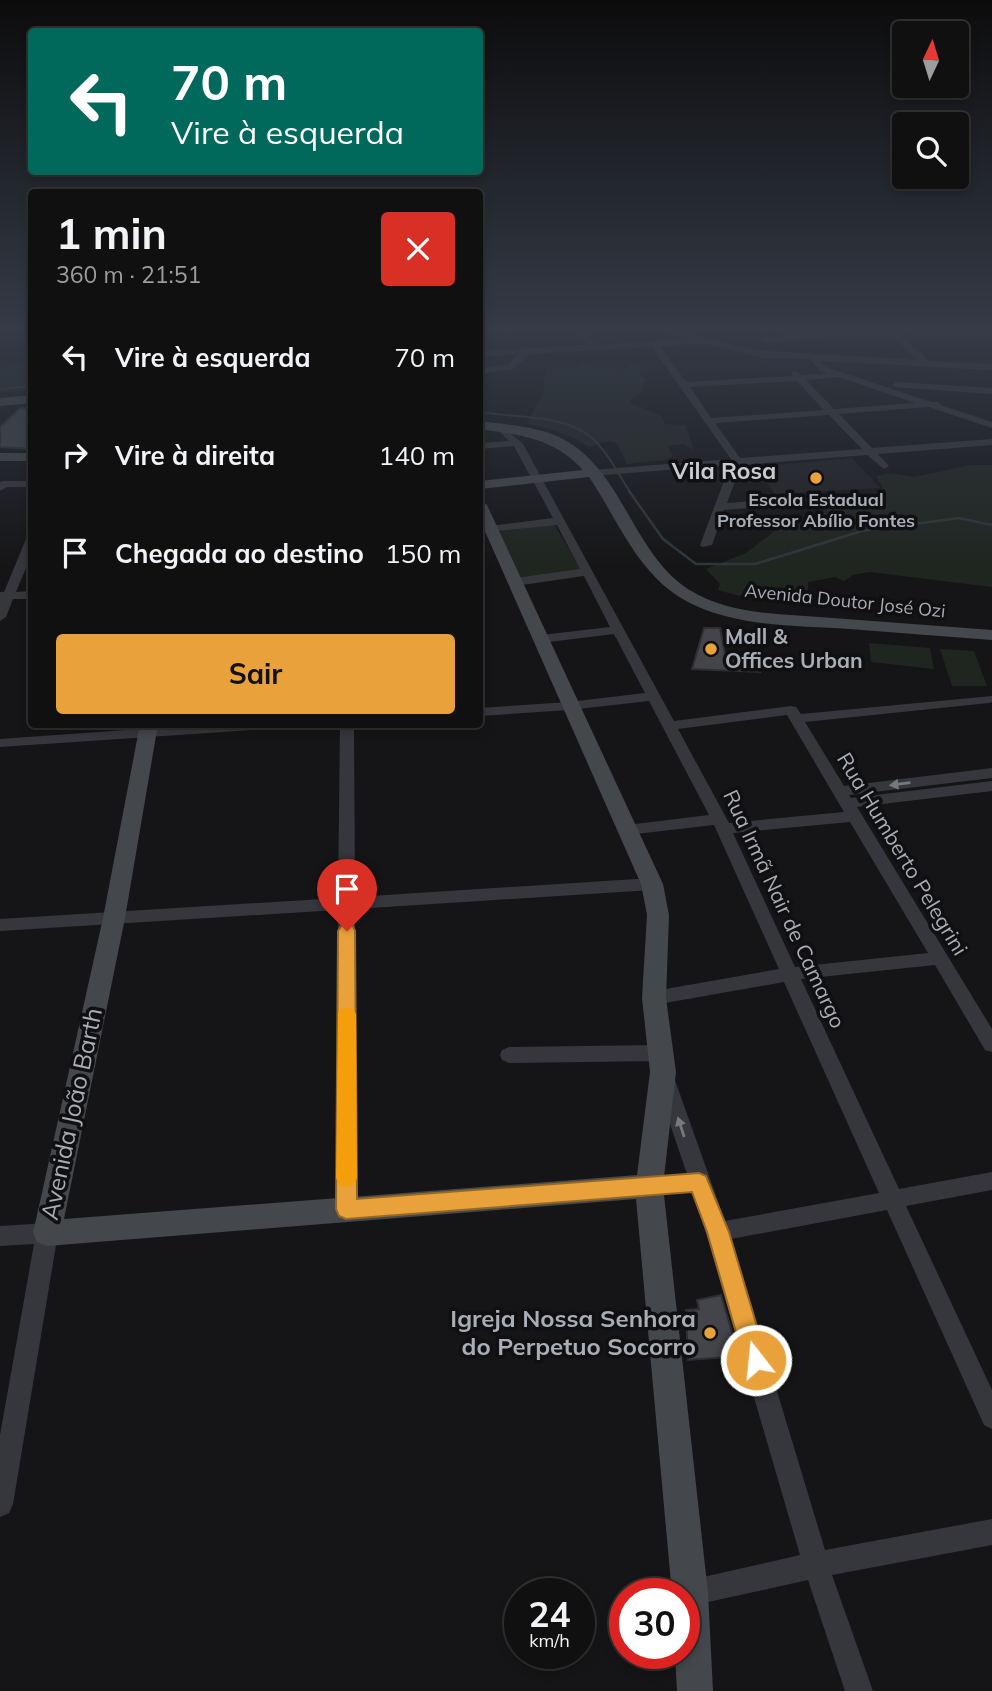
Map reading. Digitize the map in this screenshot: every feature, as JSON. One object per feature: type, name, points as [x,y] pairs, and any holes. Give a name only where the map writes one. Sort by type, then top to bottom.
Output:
[{"type":"main road","name":"Avenida Doutor José Ozi","points":[[483,426],[506,438],[542,436],[577,454],[600,472],[653,568],[682,592],[720,608],[764,617],[992,635]]},
{"type":"main road","points":[[0,457],[28,457]]},
{"type":"main road","points":[[483,485],[600,472]]},
{"type":"main road","points":[[483,512],[652,884],[658,915],[654,998],[661,1063],[649,1186],[688,1578]]},
{"type":"main road","name":"Avenida João Barth","points":[[47,1233],[114,918],[149,729]]},
{"type":"main road","points":[[47,1233],[649,1186]]},
{"type":"main road","points":[[694,1669],[695,1691]]},
{"type":"street","points":[[701,410],[737,461]]},
{"type":"street","points":[[709,421],[857,410]]},
{"type":"street","points":[[952,410],[992,425]]},
{"type":"street","points":[[829,412],[884,466]]},
{"type":"street","points":[[483,445],[506,438]]},
{"type":"street","name":"Rua Irmã Nair de Camargo","points":[[506,438],[538,479],[721,824],[890,1199],[992,1417]]},
{"type":"street","points":[[600,472],[992,442]]},
{"type":"street","points":[[706,545],[737,461]]},
{"type":"street","points":[[2,486],[28,484]]},
{"type":"street","points":[[720,507],[850,497]]},
{"type":"street","points":[[490,529],[560,521]]},
{"type":"street","points":[[0,617],[4,596],[28,547]]},
{"type":"street","points":[[515,582],[587,572]]},
{"type":"street","points":[[4,596],[28,595]]},
{"type":"street","points":[[541,639],[617,630]]},
{"type":"street","points":[[483,712],[569,706],[653,696]]},
{"type":"street","points":[[671,726],[791,710],[797,719],[989,699]]},
{"type":"street","name":"Rua Humberto Pelegrini","points":[[797,719],[992,1045]]},
{"type":"street","points":[[0,743],[175,728]]},
{"type":"street","points":[[346,1209],[347,728]]},
{"type":"street","points":[[627,830],[721,824],[847,804],[953,784],[992,773]]},
{"type":"street","points":[[953,784],[992,786]]},
{"type":"street","points":[[0,925],[652,884]]},
{"type":"street","points":[[654,998],[789,974],[940,958]]},
{"type":"street","points":[[509,1055],[661,1063],[718,1232],[816,1565],[859,1691]]},
{"type":"street","points":[[718,1232],[992,1181]]},
{"type":"street","points":[[649,1186],[699,1182]]},
{"type":"street","points":[[0,1236],[47,1233]]},
{"type":"street","name":"Avenida João Barth","points":[[0,1504],[47,1233]]},
{"type":"street","points":[[700,1591],[816,1565],[992,1532]]},
{"type":"shaded area","points":[[534,410],[646,410],[661,416],[665,424],[685,425],[694,450],[683,444],[668,446],[673,456],[665,460],[627,464],[616,443],[607,441],[589,447],[560,432],[527,424]]},
{"type":"shaded area","name":"Escola Estadual Professor Abílio Fontes","points":[[852,458],[880,488],[775,494],[755,467]]},
{"type":"shaded area","points":[[971,465],[992,465],[992,587],[870,572],[853,575],[844,581],[835,577],[808,582],[808,596],[762,598],[718,590],[720,584],[706,569],[746,553],[785,523],[807,519],[826,509],[851,505],[883,489],[876,476],[890,473],[914,477]]},
{"type":"shaded area","points":[[554,524],[581,570],[520,578],[496,532]]},
{"type":"shaded area","points":[[869,643],[930,648],[934,669],[871,662]]},
{"type":"shaded area","points":[[940,649],[974,651],[987,686],[952,686]]},
{"type":"building","points":[[18,410],[28,410],[28,449],[0,447],[0,427]]},
{"type":"building","name":"Mall & Offices Urban","points":[[704,628],[720,628],[726,660],[758,660],[760,672],[692,669]]},
{"type":"building","name":"Igreja Nossa Senhora do Perpetuo Socorro","points":[[721,1295],[739,1356],[688,1360],[686,1310],[699,1309],[697,1300]]},
{"type":"waterway","points":[[483,412],[539,418],[581,430],[603,450],[630,492]]},
{"type":"waterway","points":[[629,491],[663,539],[696,564],[755,564],[862,531],[959,518],[992,525]]},
{"type":"slow traffic","points":[[346,1178],[347,1014]]},
{"type":"place","name":"Escola Estadual Professor Abílio Fontes","points":[[816,478]]},
{"type":"place","name":"Mall & Offices Urban","points":[[711,649]]},
{"type":"place","name":"Igreja Nossa Senhora do Perpetuo Socorro","points":[[710,1333]]},
{"type":"district","name":"Vila Rosa","points":[[724,471]]},
{"type":"route","points":[[347,931],[346,1209],[699,1182],[718,1232],[756,1360]]}]
